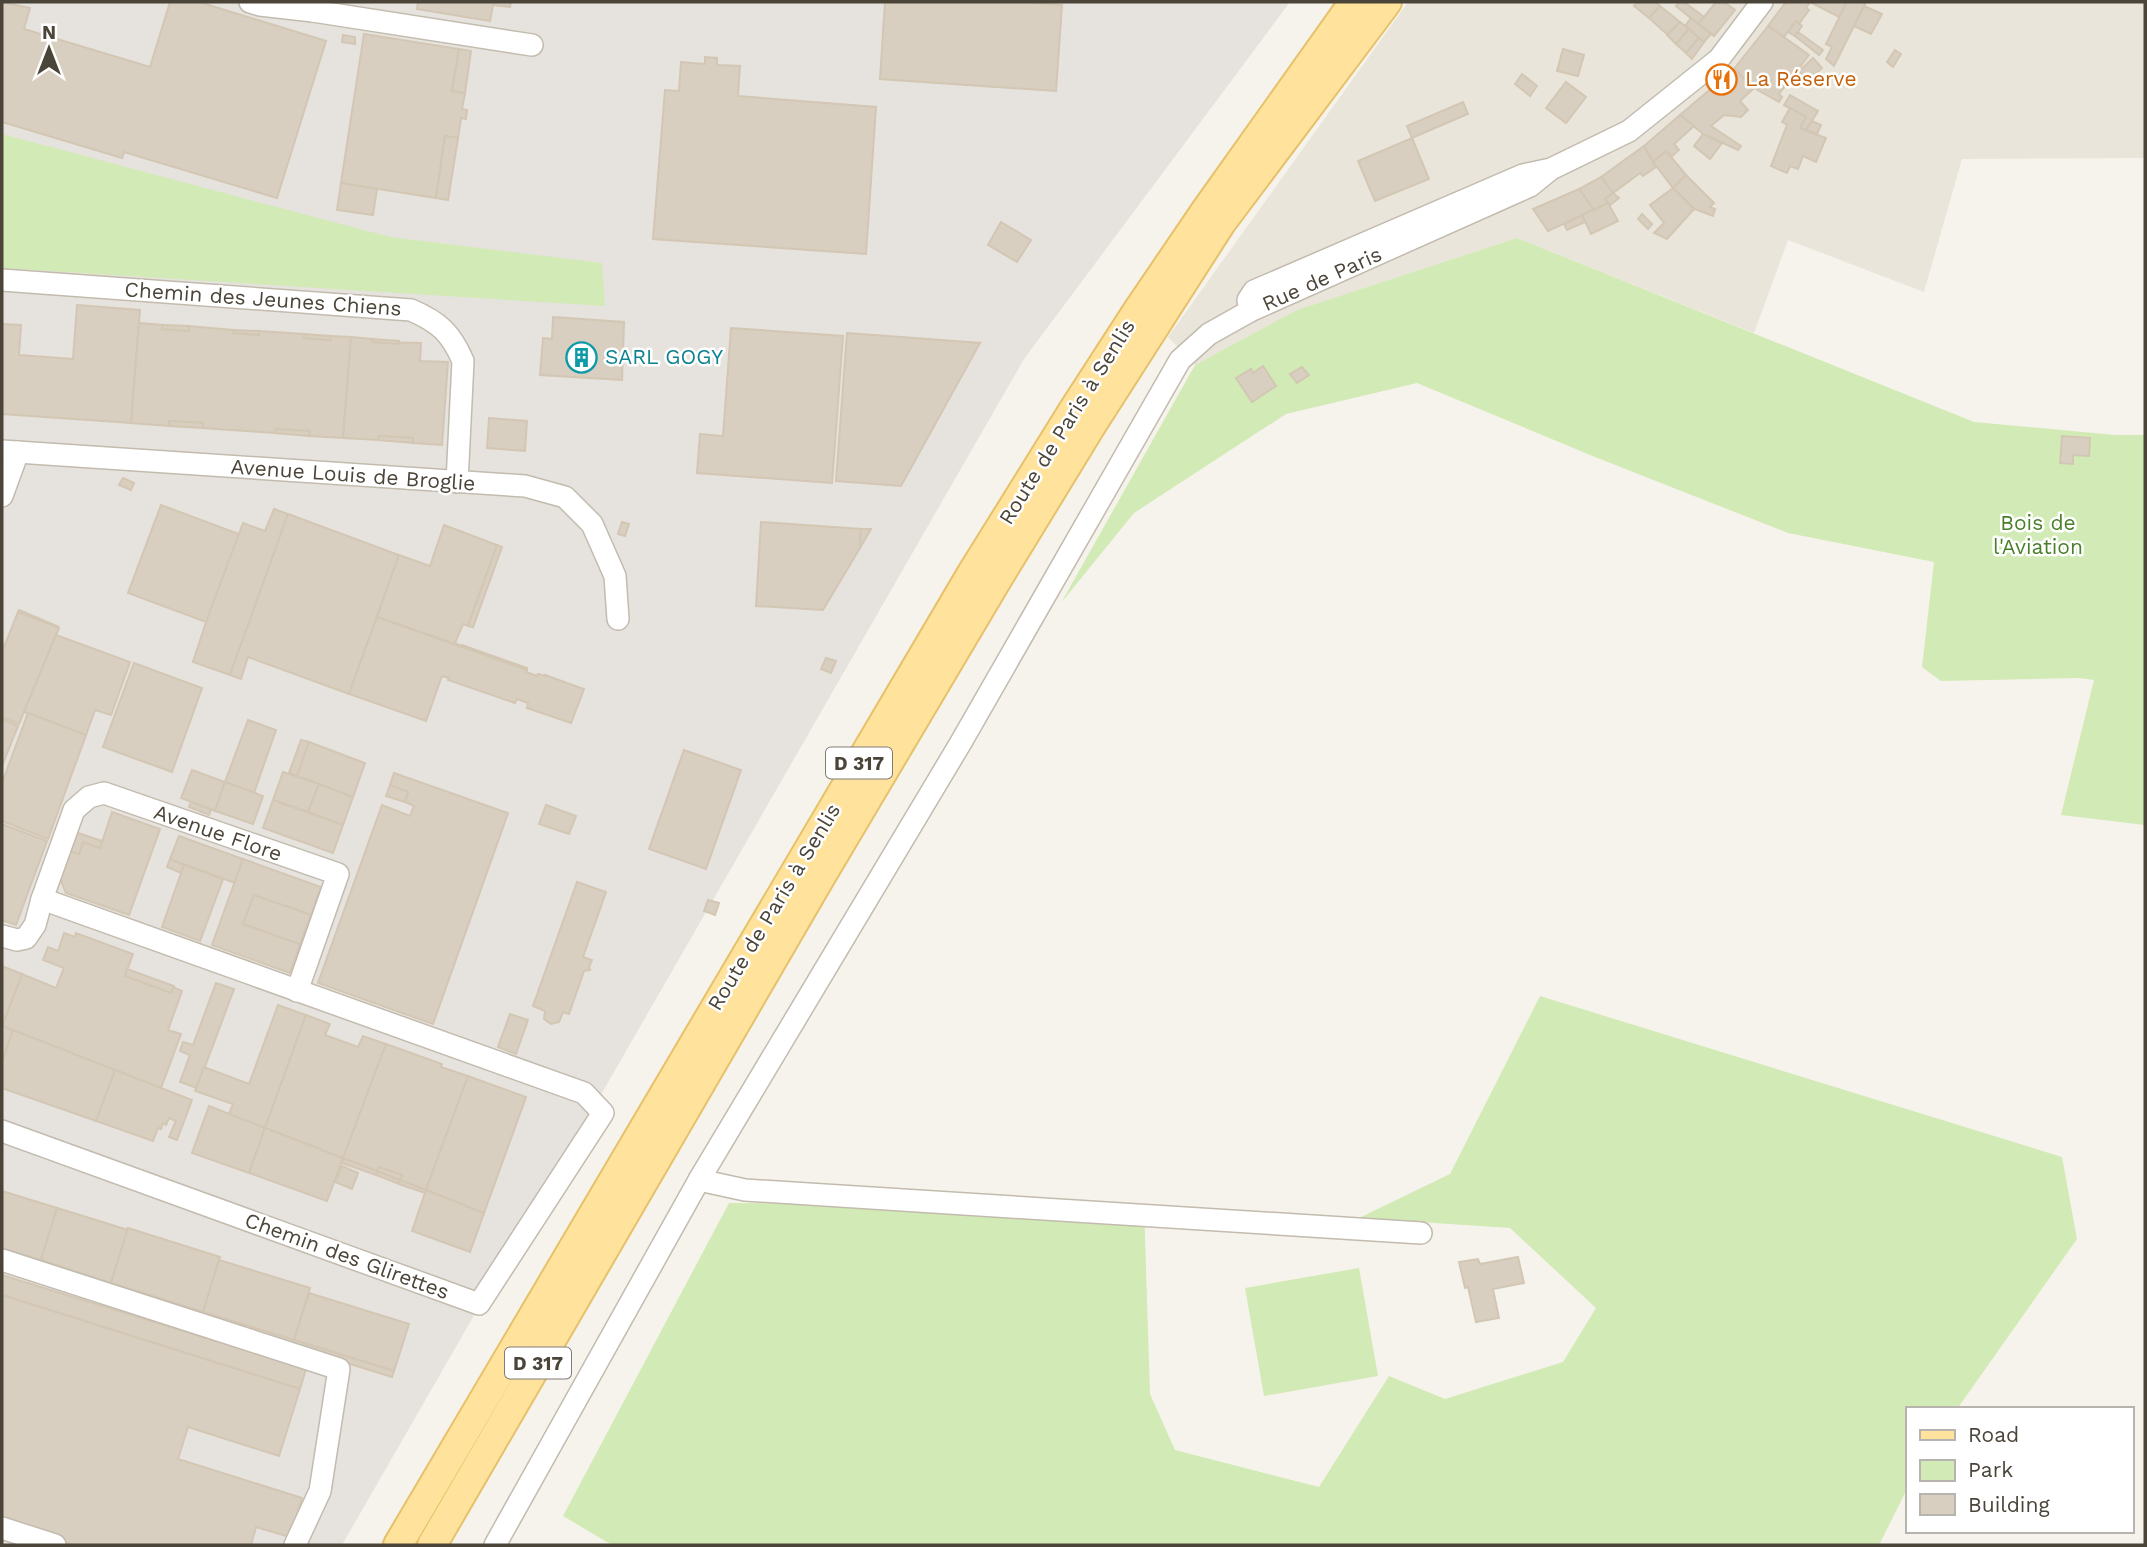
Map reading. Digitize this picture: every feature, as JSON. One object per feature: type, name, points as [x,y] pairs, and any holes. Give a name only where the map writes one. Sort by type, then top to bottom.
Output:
[{"type":"main road","name":"Route de Paris à Senlis","points":[[398,1545],[986,550],[1138,310],[1354,2]]},
{"type":"main road","name":"Route de Paris à Senlis","points":[[432,1545],[813,890],[1091,426],[1221,223],[1387,2]]},
{"type":"street","points":[[250,2],[260,5],[313,7],[532,45]]},
{"type":"street","name":"Rue de Paris","points":[[699,1180],[960,744],[1180,360],[1209,334],[1250,311],[1248,300],[1254,291],[1523,175],[1551,169],[1629,131],[1719,58],[1762,2]]},
{"type":"street","name":"Chemin des Jeunes Chiens","points":[[2,280],[411,310],[435,321],[456,345],[463,362],[457,482]]},
{"type":"street","points":[[2,496],[10,452]]},
{"type":"street","name":"Avenue Louis de Broglie","points":[[10,452],[526,486],[565,498],[592,524],[615,576],[618,619]]},
{"type":"street","name":"Avenue Flore","points":[[2,936],[17,940],[26,938],[35,925],[74,810],[89,797],[104,793],[338,874],[297,991]]},
{"type":"street","points":[[42,899],[297,991]]},
{"type":"street","name":"Chemin des Glirettes","points":[[2,1131],[479,1304],[603,1113],[584,1093],[297,991]]},
{"type":"street","points":[[495,1545],[699,1180],[745,1190],[1421,1233]]},
{"type":"street","points":[[2,1260],[339,1369],[320,1491],[295,1545]]},
{"type":"street","points":[[2,1528],[55,1545]]},
{"type":"shaded area","points":[[2,2],[1290,2],[1024,359],[342,1545],[2,1545]]},
{"type":"shaded area","points":[[1408,2],[2145,2],[2145,158],[1962,159],[1924,292],[1788,240],[1754,333],[1517,238],[1298,310],[1195,365],[1168,337]]},
{"type":"green space","points":[[2,134],[390,237],[602,263],[605,306],[2,268]]},
{"type":"green space","name":"Bois de l'Aviation","points":[[1517,238],[1974,422],[2115,435],[2145,435],[2145,825],[2061,815],[2094,680],[1941,681],[1922,667],[1934,562],[1788,533],[1417,383],[1286,414],[1134,513],[1061,603],[1195,365],[1297,310]]},
{"type":"green space","points":[[1540,996],[2062,1157],[2077,1239],[1958,1407],[1906,1407],[1906,1491],[1879,1545],[612,1545],[563,1516],[729,1203],[1144,1205],[1150,1394],[1175,1450],[1319,1487],[1389,1376],[1445,1399],[1563,1362],[1596,1308],[1510,1228],[1359,1218],[1450,1174]]},
{"type":"green space","points":[[1359,1268],[1378,1376],[1264,1396],[1245,1288]]},
{"type":"building","points":[[2,2],[30,8],[24,29],[150,67],[170,2],[199,2],[326,41],[277,198],[124,152],[122,158],[2,122]]},
{"type":"building","points":[[418,2],[511,2],[510,7],[493,5],[490,21],[417,9]]},
{"type":"building","points":[[885,2],[1027,2],[1062,5],[1056,91],[880,79]]},
{"type":"building","points":[[1638,2],[1655,2],[1660,6],[1649,18],[1634,6]]},
{"type":"building","points":[[1679,2],[1684,2],[1704,17],[1698,24],[1676,6]]},
{"type":"building","points":[[1716,2],[1724,2],[1735,10],[1714,36],[1698,24]]},
{"type":"building","points":[[1786,2],[1810,2],[1806,8],[1809,10],[1799,24],[1796,21],[1784,37],[1768,26]]},
{"type":"building","points":[[1810,2],[1847,2],[1839,17]]},
{"type":"building","points":[[1847,2],[1866,2],[1834,66],[1826,59],[1832,47],[1826,44]]},
{"type":"building","points":[[1660,6],[1680,22],[1668,35],[1649,18]]},
{"type":"building","points":[[1864,6],[1882,14],[1871,34],[1854,26]]},
{"type":"building","points":[[1691,18],[1711,34],[1704,42],[1685,26]]},
{"type":"building","points":[[1796,21],[1802,26],[1795,36],[1788,32]]},
{"type":"building","points":[[1680,22],[1689,29],[1676,44],[1667,35]]},
{"type":"building","points":[[1768,26],[1809,55],[1779,94],[1782,97],[1779,102],[1754,88],[1734,69]]},
{"type":"building","points":[[1689,29],[1699,38],[1686,53],[1676,44]]},
{"type":"building","points":[[1798,32],[1823,50],[1819,55],[1795,36]]},
{"type":"building","points":[[364,34],[459,49],[452,91],[465,93],[462,109],[467,110],[466,119],[461,118],[458,138],[445,136],[436,198],[341,183]]},
{"type":"building","points":[[343,35],[355,37],[355,44],[342,42]]},
{"type":"building","points":[[1699,38],[1704,42],[1692,59],[1686,53]]},
{"type":"building","points":[[459,49],[471,51],[465,93],[452,91]]},
{"type":"building","points":[[1563,49],[1584,55],[1578,76],[1557,71]]},
{"type":"building","points":[[1895,50],[1901,54],[1893,67],[1887,62]]},
{"type":"building","points":[[705,57],[717,58],[717,65],[740,66],[738,96],[876,107],[866,254],[653,239],[665,90],[679,91],[681,62],[705,64]]},
{"type":"building","points":[[1813,58],[1822,68],[1808,81],[1799,71]]},
{"type":"building","points":[[1734,69],[1754,88],[1740,101],[1748,110],[1741,117],[1724,115],[1711,126],[1741,146],[1738,150],[1703,134],[1680,115]]},
{"type":"building","points":[[1522,74],[1537,86],[1530,96],[1515,84]]},
{"type":"building","points":[[1566,82],[1586,97],[1566,123],[1546,108]]},
{"type":"building","points":[[1790,95],[1818,111],[1806,130],[1800,128],[1806,117],[1784,105]]},
{"type":"building","points":[[1463,102],[1468,114],[1412,138],[1407,126]]},
{"type":"building","points":[[1790,108],[1806,117],[1800,128],[1826,138],[1816,162],[1803,156],[1798,169],[1790,166],[1787,173],[1771,166],[1787,125],[1782,122]]},
{"type":"building","points":[[1680,115],[1694,126],[1674,144],[1679,150],[1671,157],[1666,151],[1653,162],[1644,146]]},
{"type":"building","points":[[1812,121],[1821,125],[1817,134],[1806,130]]},
{"type":"building","points":[[1703,134],[1722,143],[1710,159],[1694,146]]},
{"type":"building","points":[[445,136],[458,138],[448,200],[436,198]]},
{"type":"building","points":[[1412,138],[1429,179],[1375,201],[1358,161]]},
{"type":"building","points":[[1644,146],[1656,167],[1643,176],[1640,173],[1613,193],[1601,177]]},
{"type":"building","points":[[1666,151],[1686,175],[1673,188],[1653,162]]},
{"type":"building","points":[[1686,175],[1714,203],[1710,207],[1715,209],[1713,216],[1694,209],[1673,188]]},
{"type":"building","points":[[1601,177],[1613,193],[1605,199],[1608,203],[1594,210],[1579,189]]},
{"type":"building","points":[[341,183],[377,189],[373,215],[337,210]]},
{"type":"building","points":[[1673,188],[1694,209],[1667,239],[1654,233],[1664,223],[1650,205]]},
{"type":"building","points":[[1579,189],[1594,210],[1548,231],[1533,209]]},
{"type":"building","points":[[1613,193],[1619,198],[1610,205],[1605,199]]},
{"type":"building","points":[[1608,203],[1618,221],[1591,234],[1582,215]]},
{"type":"building","points":[[1642,214],[1652,224],[1648,229],[1638,219]]},
{"type":"building","points":[[1582,215],[1585,222],[1567,230],[1564,224]]},
{"type":"building","points":[[1001,222],[1031,240],[1017,262],[988,245]]},
{"type":"building","points":[[77,305],[140,310],[131,423],[2,414],[2,324],[21,325],[19,355],[73,359]]},
{"type":"building","name":"SARL GOGY","points":[[553,317],[624,322],[622,380],[540,375],[543,338],[552,339]]},
{"type":"building","points":[[139,323],[163,325],[162,329],[189,331],[189,326],[259,335],[259,331],[304,334],[304,338],[330,340],[330,336],[351,337],[343,438],[309,436],[310,431],[276,429],[275,433],[203,428],[203,423],[169,421],[169,426],[131,423]]},
{"type":"building","points":[[163,325],[189,326],[189,331],[162,329]]},
{"type":"building","points":[[731,328],[843,336],[832,483],[697,473],[700,434],[723,436]]},
{"type":"building","points":[[233,330],[259,331],[259,335],[233,333]]},
{"type":"building","points":[[847,333],[980,343],[901,486],[836,481]]},
{"type":"building","points":[[304,334],[330,336],[330,340],[304,338]]},
{"type":"building","points":[[351,337],[372,339],[372,342],[421,343],[420,361],[448,362],[442,445],[413,443],[413,438],[343,438]]},
{"type":"building","points":[[372,339],[399,341],[399,344],[372,342]]},
{"type":"building","points":[[1263,366],[1276,386],[1252,402],[1236,378],[1251,369],[1253,373]]},
{"type":"building","points":[[1302,367],[1309,375],[1297,383],[1290,374]]},
{"type":"building","points":[[489,418],[527,421],[525,451],[487,448]]},
{"type":"building","points":[[169,421],[203,423],[203,428],[169,426]]},
{"type":"building","points":[[276,429],[310,431],[309,436],[275,433]]},
{"type":"building","points":[[379,436],[413,438],[413,443],[379,440]]},
{"type":"building","points":[[2062,436],[2090,438],[2089,456],[2073,455],[2073,464],[2060,463]]},
{"type":"building","points":[[123,478],[134,483],[131,490],[119,485]]},
{"type":"building","points":[[161,505],[239,534],[206,622],[128,593]]},
{"type":"building","points":[[274,509],[288,514],[230,675],[193,662],[243,523],[265,531]]},
{"type":"building","points":[[288,514],[399,555],[349,694],[248,657],[241,679],[230,675]]},
{"type":"building","points":[[622,522],[629,524],[625,536],[618,534]]},
{"type":"building","points":[[761,522],[861,529],[860,548],[823,610],[756,606]]},
{"type":"building","points":[[444,525],[497,545],[468,626],[463,624],[455,643],[461,646],[377,617],[399,555],[430,566]]},
{"type":"building","points":[[861,529],[871,529],[860,548]]},
{"type":"building","points":[[497,545],[502,547],[473,627],[468,626]]},
{"type":"building","points":[[19,610],[59,627],[18,612]]},
{"type":"building","points":[[18,612],[59,628],[19,724],[2,717],[2,652]]},
{"type":"building","points":[[377,617],[527,670],[526,672],[537,676],[545,675],[584,689],[571,723],[527,708],[528,703],[517,699],[515,703],[442,676],[426,721],[349,694]]},
{"type":"building","points":[[56,635],[130,662],[111,715],[95,710],[86,735],[24,712]]},
{"type":"building","points":[[461,646],[527,668],[527,670]]},
{"type":"building","points":[[826,658],[836,661],[831,673],[821,669]]},
{"type":"building","points":[[134,663],[202,688],[172,772],[103,747]]},
{"type":"building","points":[[28,713],[86,735],[48,839],[2,821],[2,783]]},
{"type":"building","points":[[2,719],[18,726],[2,766]]},
{"type":"building","points":[[248,720],[276,730],[254,793],[225,782]]},
{"type":"building","points":[[301,740],[309,742],[297,776],[289,773]]},
{"type":"building","points":[[309,742],[365,763],[353,797],[297,776]]},
{"type":"building","points":[[684,750],[741,770],[706,869],[649,849]]},
{"type":"building","points":[[192,770],[225,782],[215,811],[181,798]]},
{"type":"building","points":[[283,772],[319,784],[308,812],[273,800]]},
{"type":"building","points":[[394,773],[508,813],[433,1024],[318,983],[382,805],[410,816],[414,806],[405,802],[408,792],[390,785]]},
{"type":"building","points":[[225,782],[263,796],[253,824],[215,811]]},
{"type":"building","points":[[319,784],[353,797],[343,825],[308,812]]},
{"type":"building","points":[[390,785],[408,792],[405,802],[386,796]]},
{"type":"building","points":[[273,800],[343,825],[333,853],[263,828]]},
{"type":"building","points":[[191,802],[211,809],[209,815],[189,807]]},
{"type":"building","points":[[546,805],[576,816],[569,834],[539,824]]},
{"type":"building","points":[[112,812],[160,829],[129,915],[66,893],[59,876],[69,851],[79,854],[83,842],[100,848]]},
{"type":"building","points":[[2,824],[47,841],[16,925],[2,920]]},
{"type":"building","points":[[75,832],[102,841],[100,848],[83,842],[79,854],[69,851]]},
{"type":"building","points":[[179,836],[243,859],[235,883],[170,859]]},
{"type":"building","points":[[170,859],[184,865],[181,873],[167,867]]},
{"type":"building","points":[[243,859],[321,887],[311,915],[254,895],[243,924],[300,944],[290,973],[212,945]]},
{"type":"building","points":[[184,865],[223,879],[200,941],[162,927]]},
{"type":"building","points":[[577,882],[606,892],[583,957],[592,960],[590,970],[584,971],[569,1014],[563,1012],[559,1022],[551,1024],[544,1019],[545,1011],[533,1006]]},
{"type":"building","points":[[254,895],[311,915],[300,944],[243,924]]},
{"type":"building","points":[[708,900],[719,903],[715,915],[704,911]]},
{"type":"building","points":[[64,933],[75,937],[76,933],[133,954],[125,976],[171,993],[173,987],[182,991],[168,1030],[181,1034],[161,1088],[2,1026],[22,974],[56,988],[64,968],[43,960],[48,947],[58,951]]},
{"type":"building","points":[[2,966],[22,974],[2,1026]]},
{"type":"building","points":[[127,969],[174,986],[171,993],[125,976]]},
{"type":"building","points":[[216,983],[234,989],[197,1088],[180,1082],[190,1055],[180,1051],[183,1042],[193,1045]]},
{"type":"building","points":[[278,1005],[306,1015],[265,1128],[229,1114],[233,1104],[195,1091],[204,1067],[249,1084]]},
{"type":"building","points":[[510,1014],[528,1020],[516,1054],[498,1047]]},
{"type":"building","points":[[306,1015],[330,1024],[325,1035],[358,1047],[363,1036],[386,1044],[343,1158],[265,1128]]},
{"type":"building","points":[[2,1026],[13,1030],[2,1062]]},
{"type":"building","points":[[13,1030],[115,1070],[96,1121],[2,1088],[2,1062]]},
{"type":"building","points":[[386,1044],[468,1076],[426,1190],[400,1180],[402,1175],[379,1167],[377,1171],[343,1158]]},
{"type":"building","points":[[115,1070],[192,1100],[177,1140],[169,1137],[176,1121],[169,1118],[166,1125],[163,1123],[161,1129],[158,1128],[153,1141],[96,1121]]},
{"type":"building","points":[[468,1076],[526,1097],[484,1213],[426,1190]]},
{"type":"building","points":[[209,1106],[265,1128],[249,1173],[192,1153]]},
{"type":"building","points":[[265,1128],[343,1158],[327,1201],[249,1173]]},
{"type":"building","points":[[343,1158],[377,1171],[376,1175],[342,1163]]},
{"type":"building","points":[[342,1166],[358,1173],[352,1189],[335,1182]]},
{"type":"building","points":[[379,1167],[402,1175],[400,1180],[377,1171]]},
{"type":"building","points":[[377,1171],[400,1180],[399,1184],[376,1175]]},
{"type":"building","points":[[400,1180],[426,1190],[425,1193],[399,1184]]},
{"type":"building","points":[[426,1190],[484,1213],[470,1252],[412,1231]]},
{"type":"building","points":[[2,1191],[57,1208],[41,1260],[2,1248]]},
{"type":"building","points":[[57,1208],[128,1230],[111,1283],[41,1260]]},
{"type":"building","points":[[128,1228],[220,1257],[203,1312],[111,1283]]},
{"type":"building","points":[[1518,1257],[1524,1283],[1493,1289],[1499,1318],[1476,1322],[1459,1262],[1478,1259],[1480,1264]]},
{"type":"building","points":[[219,1260],[310,1288],[294,1340],[203,1312]]},
{"type":"building","points":[[2,1275],[306,1369],[300,1389],[2,1295]]},
{"type":"building","points":[[111,1283],[203,1312],[201,1317],[109,1288]]},
{"type":"building","points":[[309,1293],[409,1324],[394,1371],[294,1340]]},
{"type":"building","points":[[2,1295],[300,1389],[279,1456],[188,1427],[178,1459],[302,1498],[293,1538],[256,1527],[251,1545],[73,1545],[2,1523]]},
{"type":"building","points":[[203,1312],[294,1340],[292,1346],[201,1317]]},
{"type":"building","points":[[294,1340],[394,1371],[392,1377],[292,1346]]},
{"type":"place","name":"La Réserve","points":[[1722,79]]},
{"type":"place","name":"SARL GOGY","points":[[582,357]]}]
